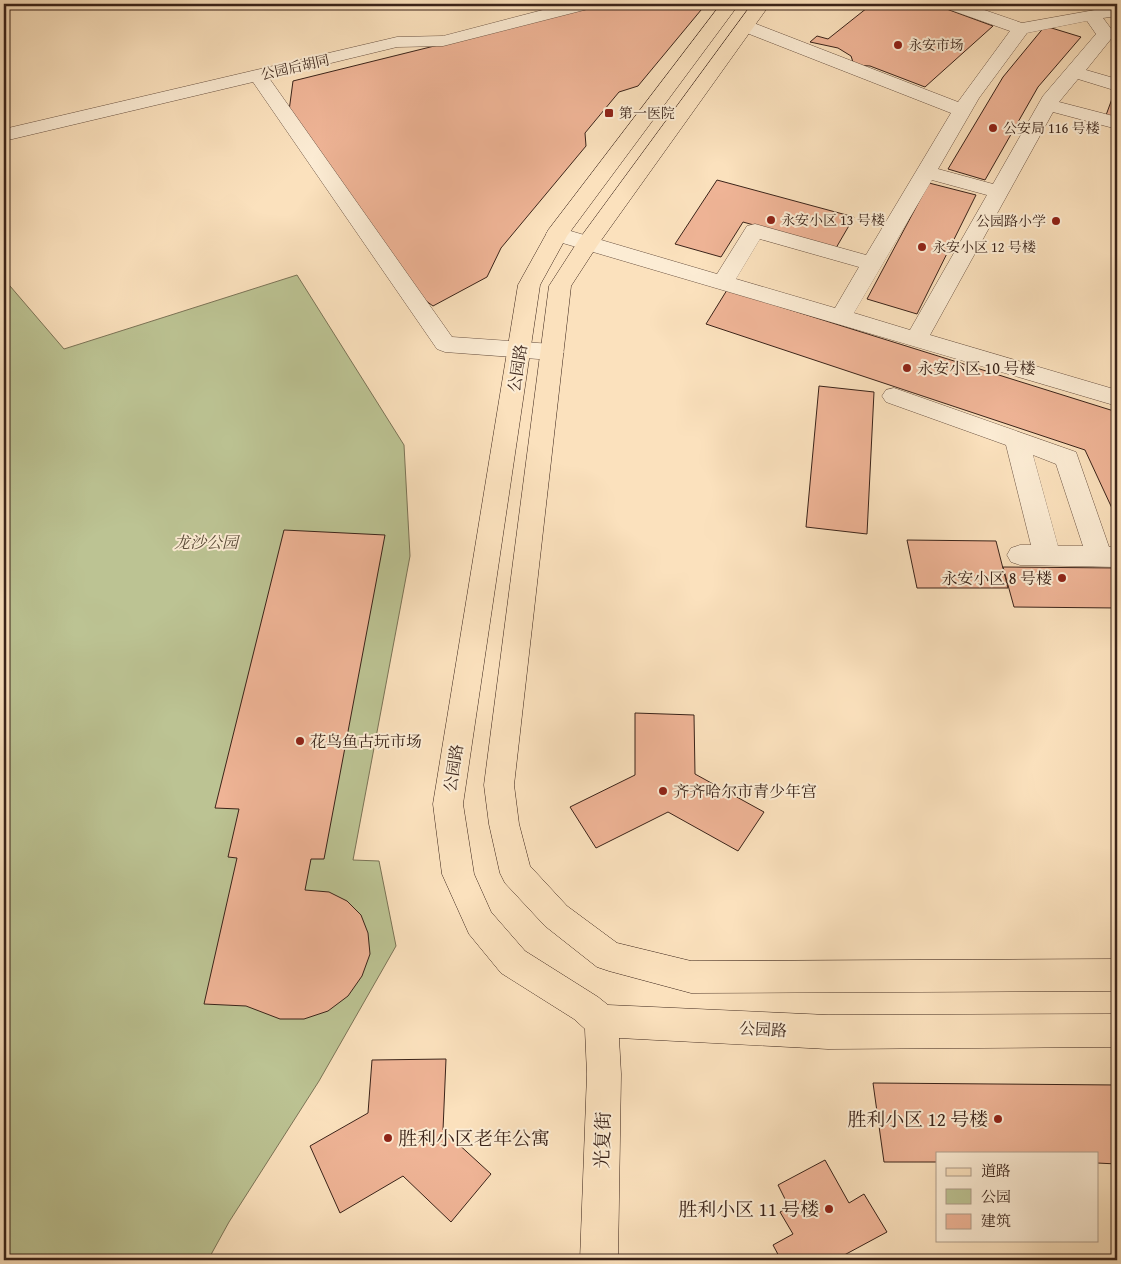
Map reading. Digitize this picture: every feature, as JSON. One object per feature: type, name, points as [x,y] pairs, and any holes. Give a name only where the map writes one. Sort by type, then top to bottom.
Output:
[{"type":"main road","name":"公园路","points":[[730,4],[557,234],[529,285],[521,350],[448,804],[458,874],[480,922],[513,962],[586,1008],[601,1020],[828,1032],[1117,1032]]},
{"type":"main road","name":"公园路","points":[[761,4],[588,243],[560,286],[499,785],[504,824],[516,873],[556,916],[609,956],[691,977],[1117,975]]},
{"type":"main road","name":"光复街","points":[[599,1260],[604,1074],[601,1020]]},
{"type":"street","name":"公园后胡同","points":[[4,136],[396,42],[443,41],[586,4]]},
{"type":"street","points":[[916,339],[1048,105],[1106,34],[1104,10],[1021,29],[956,4]]},
{"type":"street","points":[[745,26],[962,110]]},
{"type":"street","points":[[841,317],[970,97],[1021,29]]},
{"type":"street","points":[[1074,72],[1117,85]]},
{"type":"street","points":[[258,75],[445,344],[552,352]]},
{"type":"street","points":[[1048,105],[1117,123]]},
{"type":"street","points":[[926,172],[998,192]]},
{"type":"street","points":[[722,282],[755,231],[872,264]]},
{"type":"street","points":[[557,234],[1117,398]]},
{"type":"street","points":[[894,396],[1067,458],[1108,556],[1020,555]]},
{"type":"street","points":[[1016,440],[1048,555]]},
{"type":"green space","name":"龙沙公园","points":[[297,275],[404,445],[410,556],[353,860],[379,861],[396,946],[319,1081],[229,1222],[208,1260],[4,1260],[4,279],[64,349]]},
{"type":"building","points":[[604,4],[706,4],[638,86],[619,92],[585,133],[586,146],[501,248],[487,277],[433,306],[422,298],[289,111],[293,81]]},
{"type":"building","name":"永安市场","points":[[872,4],[933,4],[993,26],[925,87],[870,66],[854,65],[851,56],[838,48],[810,42],[817,36],[828,39]]},
{"type":"building","name":"公安局 116 号楼","points":[[1045,26],[1081,37],[1038,87],[985,180],[948,169],[1003,77]]},
{"type":"building","points":[[1113,96],[1117,97],[1117,121],[1105,118]]},
{"type":"building","name":"永安小区 13 号楼","points":[[717,180],[854,217],[836,248],[743,222],[721,257],[675,244]]},
{"type":"building","name":"永安小区 12 号楼","points":[[929,183],[976,195],[917,314],[867,299]]},
{"type":"building","name":"永安小区 10 号楼","points":[[727,290],[1117,412],[1117,519],[1085,450],[706,324]]},
{"type":"building","points":[[819,386],[874,392],[867,534],[806,527]]},
{"type":"building","points":[[284,530],[385,535],[324,859],[311,859],[305,890],[329,892],[347,901],[361,915],[368,933],[370,954],[362,976],[348,996],[328,1011],[304,1019],[280,1019],[246,1006],[204,1004],[237,858],[228,857],[239,809],[215,808]]},
{"type":"building","name":"永安小区 8 号楼","points":[[907,540],[996,541],[1008,588],[917,588]]},
{"type":"building","name":"永安小区 8 号楼","points":[[1003,567],[1117,568],[1117,608],[1014,607]]},
{"type":"building","name":"齐齐哈尔市青少年宫","points":[[635,713],[694,715],[695,774],[764,812],[738,851],[668,812],[596,848],[570,807],[635,775]]},
{"type":"building","name":"胜利小区老年公寓","points":[[446,1059],[443,1130],[491,1174],[451,1222],[403,1176],[340,1213],[310,1146],[368,1113],[372,1060]]},
{"type":"building","name":"胜利小区 12 号楼","points":[[873,1083],[1117,1085],[1117,1164],[1098,1163],[1098,1152],[936,1152],[936,1162],[884,1162]]},
{"type":"building","name":"胜利小区 11 号楼","points":[[825,1160],[849,1203],[864,1194],[887,1232],[835,1260],[781,1260],[773,1245],[793,1234],[780,1212],[789,1207],[778,1185]]},
{"type":"place","name":"永安市场","points":[[898,45]]},
{"type":"place","name":"第一医院","points":[[609,113]]},
{"type":"place","name":"公安局 116 号楼","points":[[993,128]]},
{"type":"place","name":"永安小区 13 号楼","points":[[771,220]]},
{"type":"place","name":"公园路小学","points":[[1056,221]]},
{"type":"place","name":"永安小区 12 号楼","points":[[922,247]]},
{"type":"place","name":"永安小区 10 号楼","points":[[907,368]]},
{"type":"place","name":"永安小区 8 号楼","points":[[1062,578]]},
{"type":"place","name":"花鸟鱼古玩市场","points":[[300,741]]},
{"type":"place","name":"齐齐哈尔市青少年宫","points":[[663,791]]},
{"type":"place","name":"胜利小区 12 号楼","points":[[998,1119]]},
{"type":"place","name":"胜利小区老年公寓","points":[[388,1138]]},
{"type":"place","name":"胜利小区 11 号楼","points":[[829,1209]]}]
